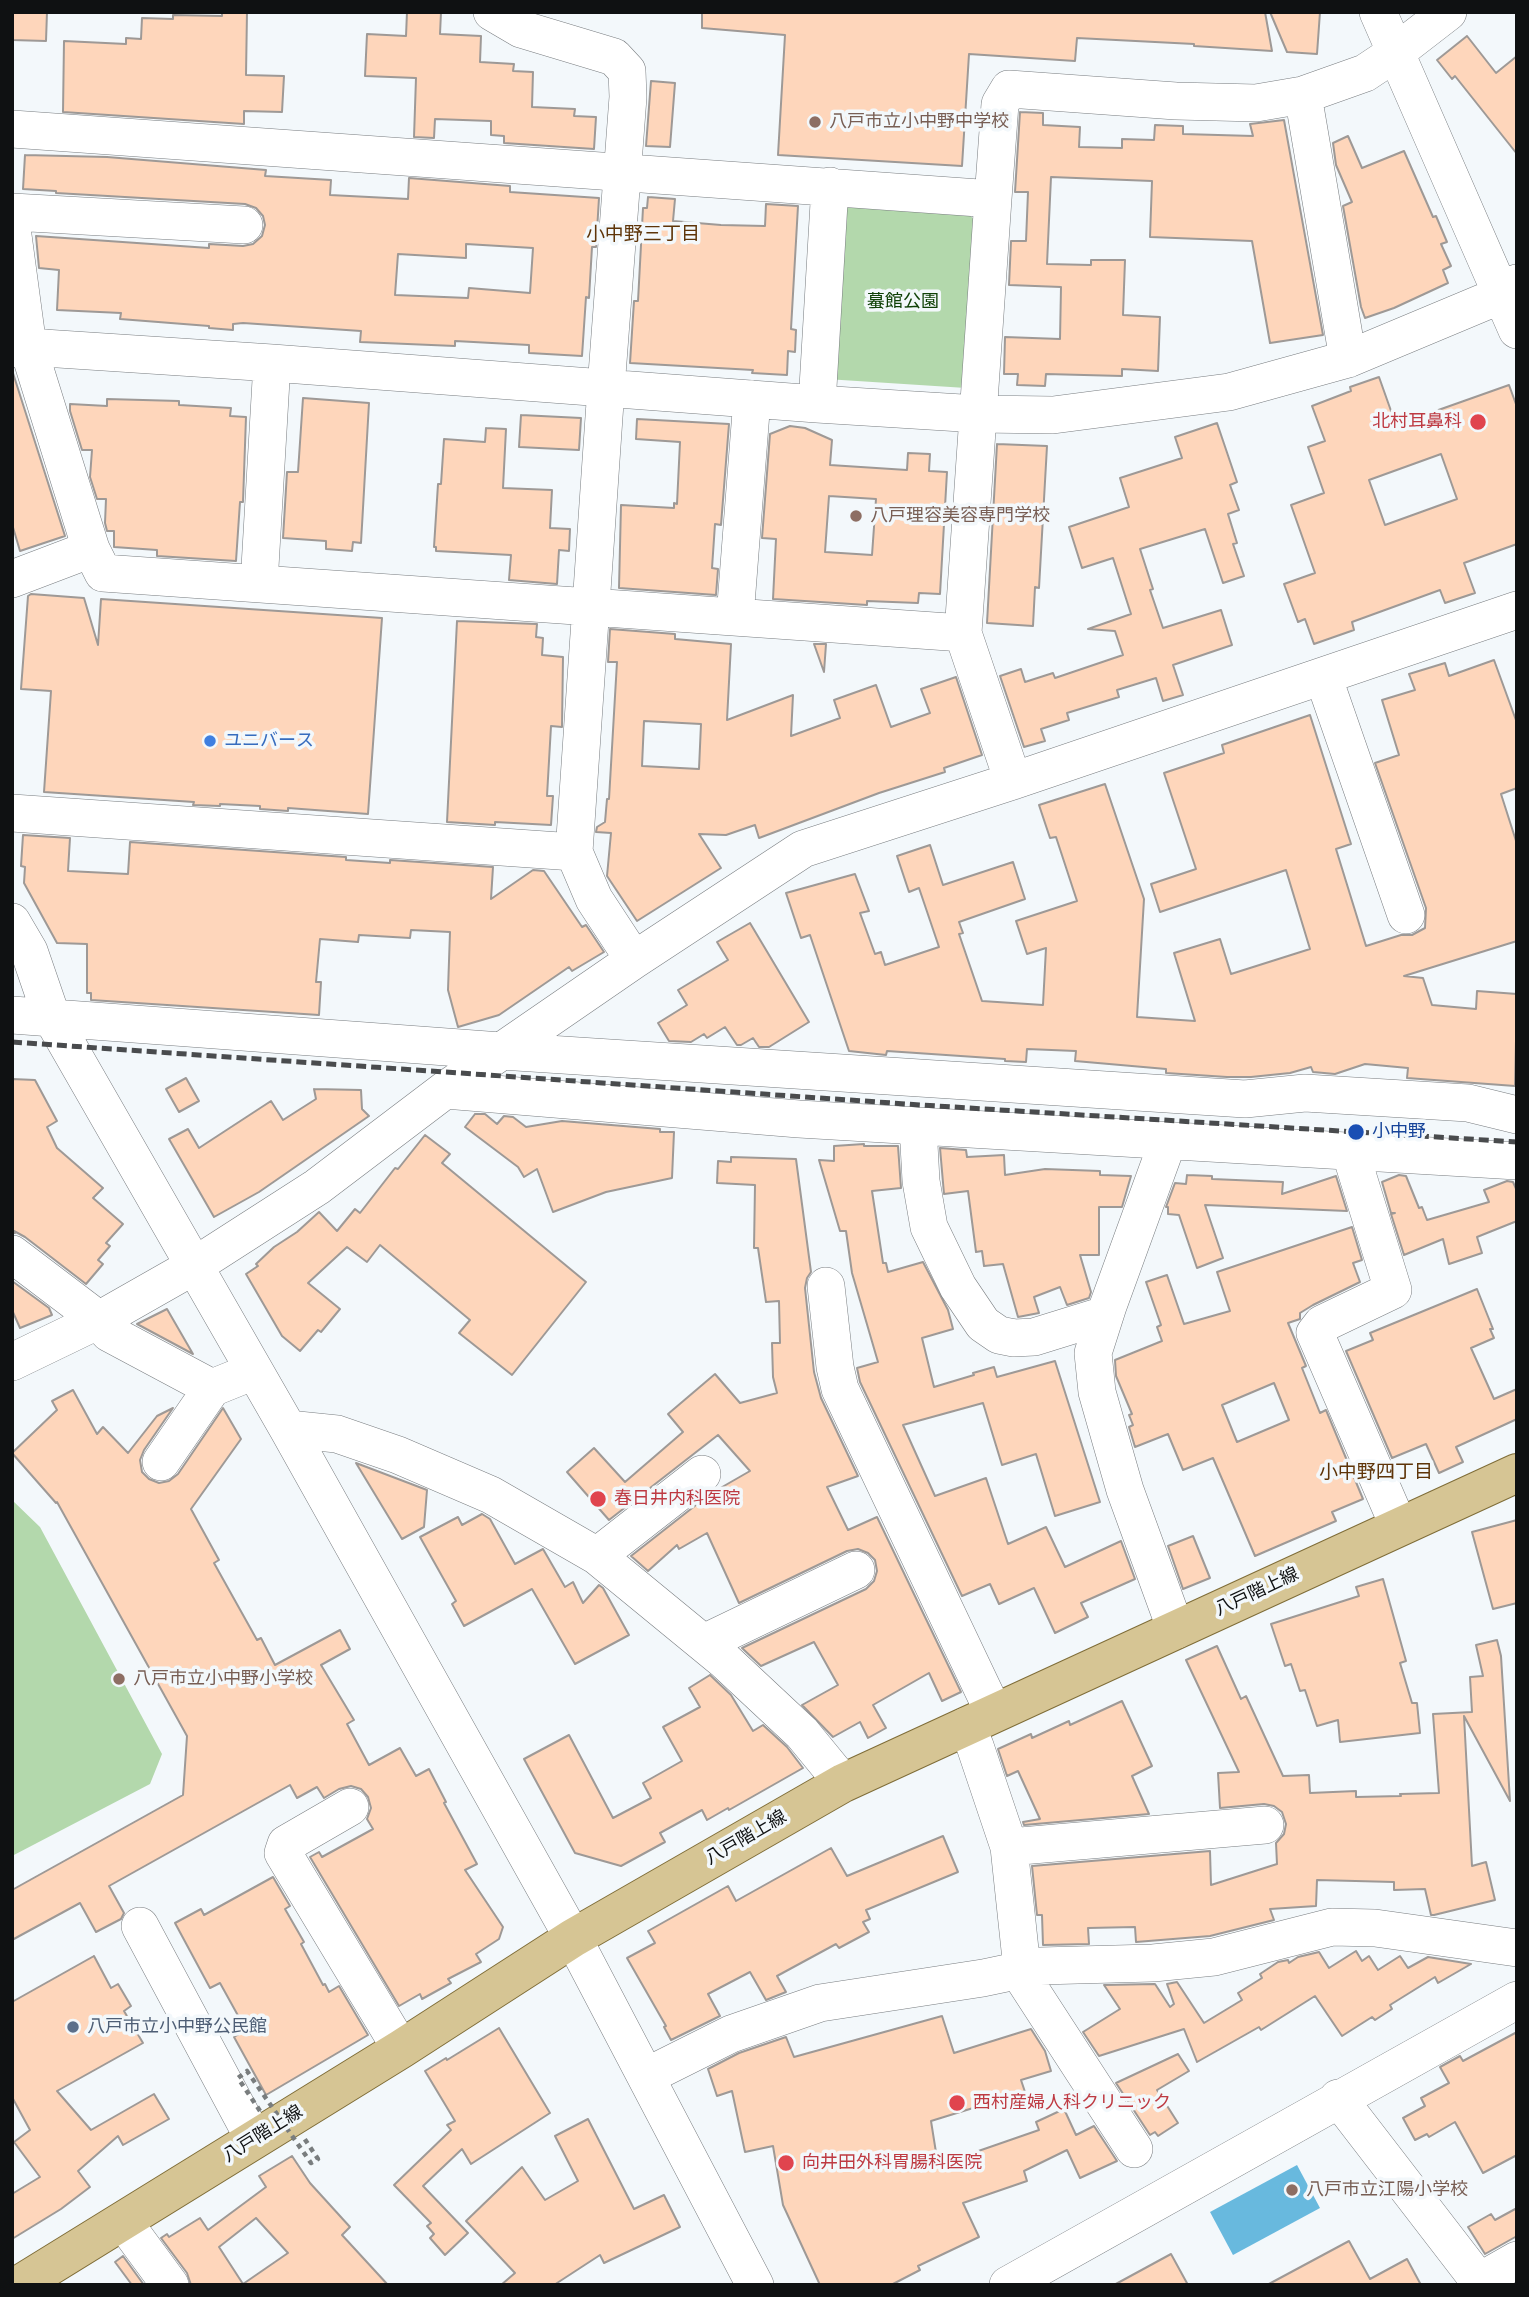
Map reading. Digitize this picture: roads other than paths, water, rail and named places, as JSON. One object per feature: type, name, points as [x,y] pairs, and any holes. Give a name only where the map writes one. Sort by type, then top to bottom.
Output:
[{"type":"main road","name":"八戸階上線","points":[[19,2285],[123,2221],[257,2125],[401,2049],[573,1938],[843,1783],[1517,1473]]},
{"type":"street","points":[[492,12],[521,29],[614,57],[626,71],[628,97],[574,852],[594,899],[635,960]]},
{"type":"street","points":[[1378,12],[1395,53],[1509,289],[1517,330]]},
{"type":"street","points":[[1013,781],[962,633],[1000,104],[1009,89],[1189,102],[1256,103],[1303,95],[1365,73],[1448,12]]},
{"type":"street","points":[[1303,95],[1348,359]]},
{"type":"street","points":[[12,129],[993,199]]},
{"type":"street","points":[[817,404],[831,186]]},
{"type":"street","points":[[12,212],[244,225]]},
{"type":"street","points":[[12,228],[20,348],[90,549],[103,573],[962,633]]},
{"type":"street","points":[[20,348],[272,363],[817,404],[978,414],[1053,415],[1229,392],[1348,359],[1509,289]]},
{"type":"street","points":[[259,584],[272,363]]},
{"type":"street","points":[[735,617],[752,399]]},
{"type":"street","points":[[12,579],[90,549]]},
{"type":"street","points":[[12,1362],[99,1320],[194,1266],[317,1187],[501,1051],[803,849],[1013,781],[1517,610]]},
{"type":"street","points":[[1323,676],[1406,915]]},
{"type":"street","points":[[12,813],[574,852]]},
{"type":"street","points":[[12,922],[29,951],[52,1018],[288,1429],[573,1938],[755,2285]]},
{"type":"street","points":[[12,981],[52,1018]]},
{"type":"street","points":[[12,1015],[501,1051],[1245,1099],[1305,1093],[1468,1103],[1517,1115]]},
{"type":"street","points":[[445,1090],[799,1119],[1517,1161]]},
{"type":"street","points":[[918,1126],[921,1181],[929,1227],[957,1287],[983,1324],[999,1335],[1014,1338],[1034,1337],[1105,1315]]},
{"type":"street","points":[[1168,1141],[1093,1353],[1097,1392],[1125,1490],[1176,1630]]},
{"type":"street","points":[[1350,1151],[1393,1290],[1322,1324],[1315,1334],[1399,1527]]},
{"type":"street","points":[[12,1254],[99,1320],[109,1333],[212,1388]]},
{"type":"street","points":[[826,1286],[840,1389],[980,1720],[975,1746],[1009,1847],[1023,1978],[1134,2149]]},
{"type":"street","points":[[161,1462],[212,1388],[254,1371]]},
{"type":"street","points":[[288,1429],[337,1434],[398,1455],[491,1495],[597,1556],[704,1643],[803,1733],[843,1783]]},
{"type":"street","points":[[597,1556],[702,1474]]},
{"type":"street","points":[[704,1643],[856,1570]]},
{"type":"street","points":[[350,1807],[286,1844],[283,1853],[401,2049]]},
{"type":"street","points":[[1009,1847],[1265,1825]]},
{"type":"street","points":[[140,1926],[257,2125]]},
{"type":"street","points":[[647,2076],[731,2034],[820,2003],[1040,1966],[1153,1963],[1214,1957],[1332,1927],[1375,1928],[1517,1948]]},
{"type":"street","points":[[1008,2285],[1517,2000]]},
{"type":"street","points":[[1338,2098],[1481,2283],[1517,2260]]},
{"type":"street","points":[[123,2221],[170,2285]]},
{"type":"water","points":[[1297,2165],[1320,2208],[1233,2255],[1210,2212]]},
{"type":"railway","points":[[12,1042],[921,1105],[1517,1142]]},
{"type":"place","name":"八戸市立小中野中学校","points":[[815,122]]},
{"type":"place","name":"北村耳鼻科","points":[[1478,422]]},
{"type":"place","name":"八戸理容美容専門学校","points":[[856,516]]},
{"type":"place","name":"ユニバース","points":[[210,741]]},
{"type":"place","name":"小中野","points":[[1356,1132]]},
{"type":"place","name":"春日井内科医院","points":[[598,1499]]},
{"type":"place","name":"八戸市立小中野小学校","points":[[119,1679]]},
{"type":"place","name":"八戸市立小中野公民館","points":[[73,2027]]},
{"type":"place","name":"西村産婦人科クリニック","points":[[957,2103]]},
{"type":"place","name":"向井田外科胃腸科医院","points":[[786,2163]]},
{"type":"place","name":"八戸市立江陽小学校","points":[[1292,2190]]},
{"type":"district","name":"小中野三丁目","points":[[643,235]]},
{"type":"district","name":"小中野四丁目","points":[[1376,1473]]},
{"type":"park label","name":"蟇館公園","points":[[903,302]]}]
